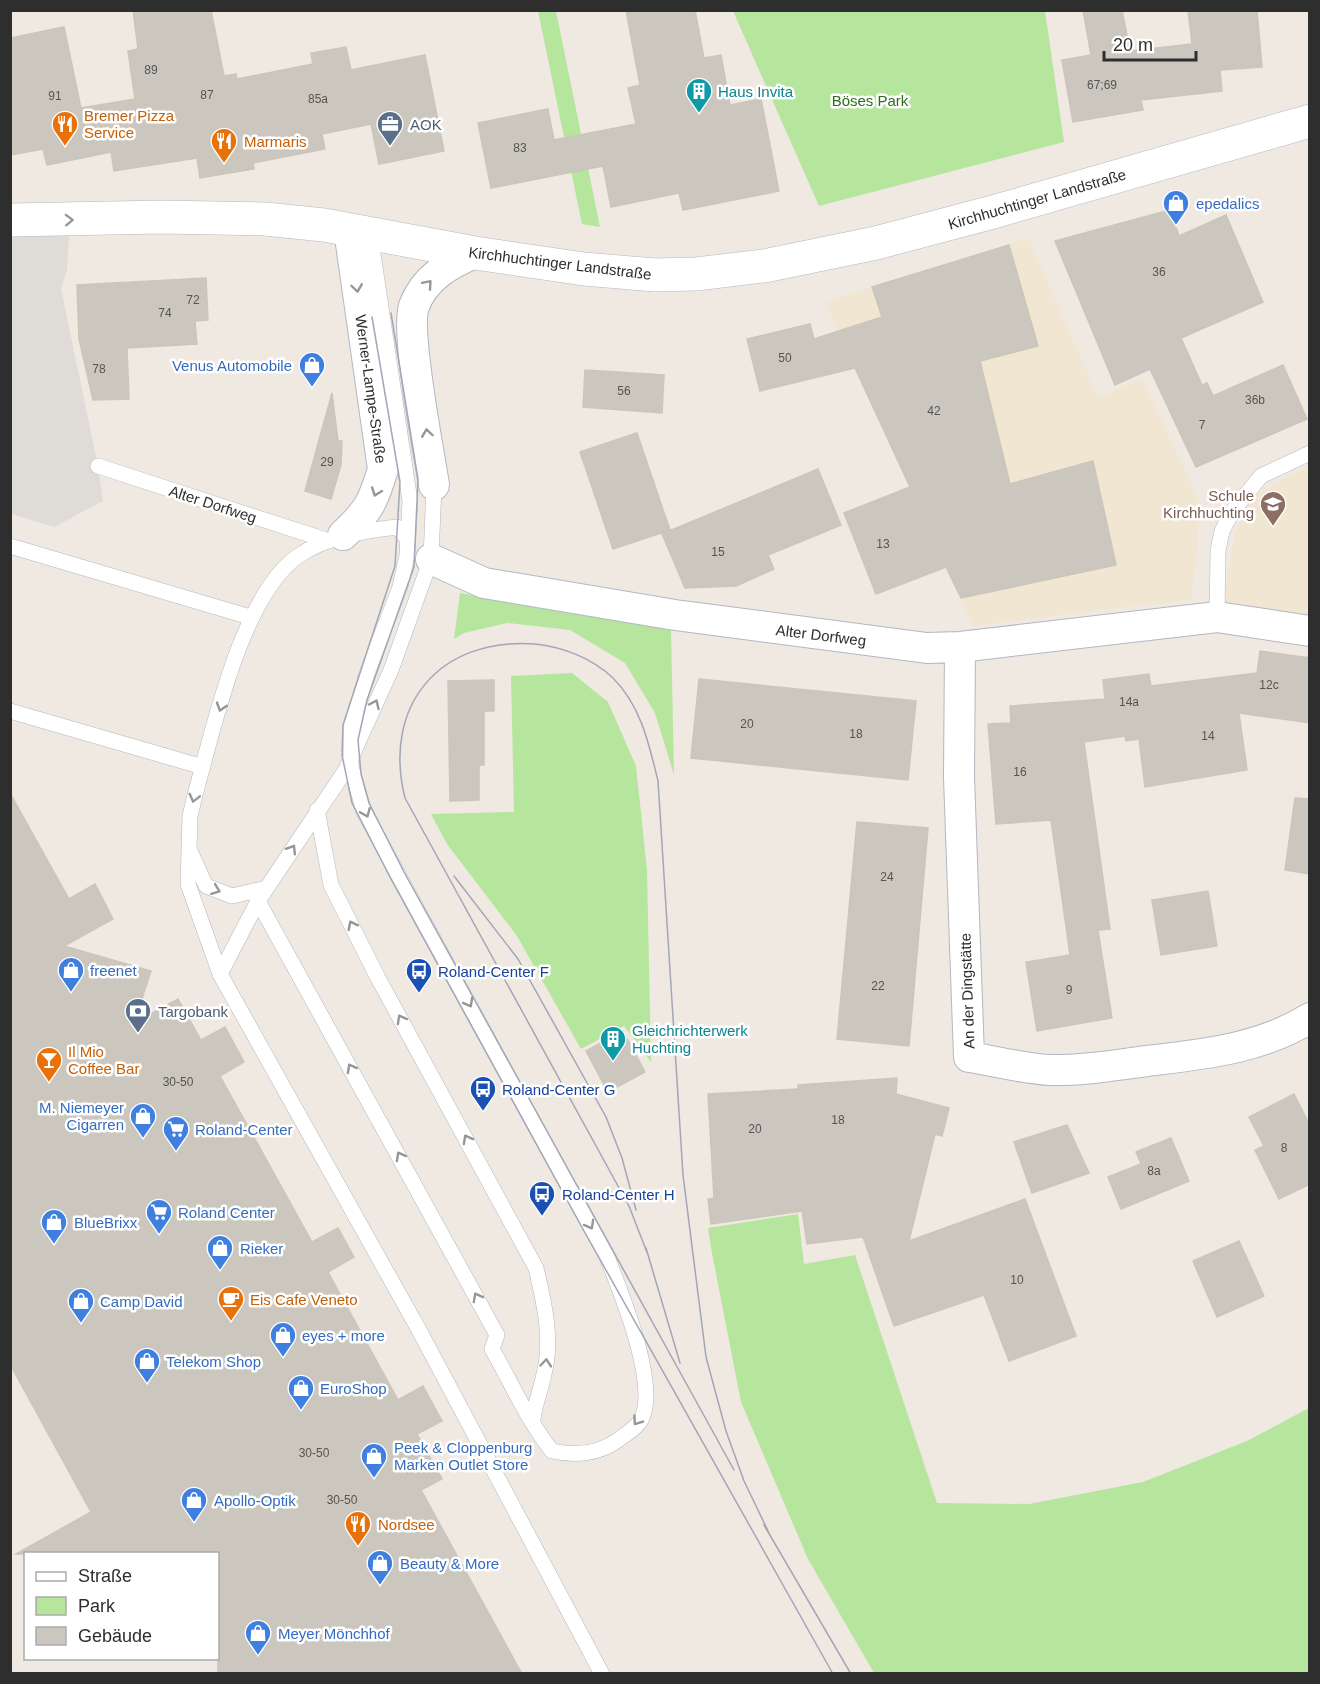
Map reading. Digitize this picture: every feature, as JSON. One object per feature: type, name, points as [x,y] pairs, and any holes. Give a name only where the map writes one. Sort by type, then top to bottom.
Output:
[{"type":"main road","name":"Kirchhuchtinger Landstraße","points":[[10,220],[227,217],[305,223],[475,253],[601,271],[655,275],[696,274],[764,266],[837,253],[993,212],[1310,121]]},
{"type":"street","name":"Werner-Lampe-Straße","points":[[336,538],[365,515],[375,497],[383,469],[360,232]]},
{"type":"street","points":[[434,485],[412,337],[413,307],[423,290],[446,265],[475,253]]},
{"type":"street","name":"Alter Dorfweg","points":[[431,559],[484,583],[675,615],[849,640],[927,648],[960,647],[1217,617],[1310,631]]},
{"type":"street","name":"An der Dingstätte","points":[[960,647],[959,777],[969,1057],[1049,1070],[1091,1069],[1220,1052],[1263,1041],[1288,1031],[1310,1018]]},
{"type":"lane","points":[[258,902],[497,1335],[492,1350],[533,1419],[537,1434],[552,1451],[577,1456],[609,1445],[642,1419],[646,1399],[643,1365],[626,1305],[607,1257],[364,812],[351,757],[351,727],[400,587],[408,540],[410,501],[360,232]]},
{"type":"lane","points":[[1217,617],[1218,551],[1222,531],[1232,512],[1261,476],[1310,453]]},
{"type":"lane","name":"Alter Dorfweg","points":[[98,465],[336,538]]},
{"type":"lane","points":[[220,974],[258,902],[351,757],[391,670],[431,559],[434,485]]},
{"type":"lane","points":[[408,540],[397,527],[336,538],[298,556],[272,579],[250,618],[203,767],[190,816],[188,884],[220,974],[419,1330],[602,1674]]},
{"type":"lane","points":[[10,546],[250,618]]},
{"type":"lane","points":[[10,711],[203,767]]},
{"type":"lane","points":[[317,810],[332,885],[378,978],[536,1268],[548,1340],[545,1373],[535,1402],[533,1419]]},
{"type":"lane","points":[[189,848],[206,886],[232,896],[267,888]]},
{"type":"shaded area","points":[[10,220],[70,220],[67,270],[61,289],[98,466],[103,501],[54,527],[11,514]]},
{"type":"shaded area","points":[[1029,238],[1098,398],[1142,378],[1201,505],[1192,599],[973,626],[825,302]]},
{"type":"shaded area","name":"Schule Kirchhuchting","points":[[1309,465],[1309,616],[1223,608],[1233,541],[1242,513],[1258,494]]},
{"type":"green space","points":[[538,11],[556,11],[600,227],[582,224]]},
{"type":"green space","name":"Böses Park","points":[[733,11],[1045,11],[1064,142],[819,206]]},
{"type":"green space","points":[[460,593],[671,630],[674,775],[655,713],[625,663],[570,630],[507,623],[464,633],[454,639]]},
{"type":"green space","points":[[572,673],[608,702],[636,766],[647,870],[651,1062],[624,1026],[581,1049],[517,936],[447,844],[431,814],[514,812],[511,676]]},
{"type":"green space","points":[[798,1214],[804,1264],[855,1255],[937,1503],[1029,1504],[1143,1482],[1247,1441],[1309,1408],[1309,1673],[874,1673],[808,1559],[741,1402],[711,1248],[708,1228]]},
{"type":"building","points":[[133,10],[211,10],[224,76],[236,74],[237,79],[313,64],[311,53],[346,47],[351,70],[425,55],[444,151],[379,164],[371,124],[322,134],[325,149],[253,163],[254,169],[200,178],[197,158],[114,171],[111,152],[47,165],[43,149],[10,155],[10,38],[64,27],[81,108],[135,99],[128,51],[138,49]]},
{"type":"building","name":"Haus Invita","points":[[626,10],[695,10],[704,58],[721,55],[730,105],[761,99],[779,191],[683,210],[679,193],[611,207],[603,166],[491,188],[478,123],[548,109],[554,140],[636,124],[628,88],[640,85]]},
{"type":"building","points":[[1083,10],[1122,10],[1130,51],[1192,44],[1188,10],[1257,10],[1262,67],[1220,70],[1222,91],[1141,100],[1143,110],[1073,122],[1062,60],[1091,55]]},
{"type":"building","points":[[1170,210],[1179,236],[1226,215],[1263,302],[1181,338],[1202,385],[1207,383],[1213,396],[1283,365],[1307,419],[1196,467],[1150,369],[1115,385],[1055,241]]},
{"type":"building","points":[[1009,245],[1038,346],[980,361],[1010,484],[1093,461],[1116,565],[961,598],[946,567],[876,594],[844,513],[910,487],[855,368],[760,391],[747,339],[810,324],[814,339],[882,317],[872,287]]},
{"type":"building","points":[[206,278],[208,320],[195,321],[197,344],[127,348],[129,399],[93,400],[79,339],[77,285]]},
{"type":"building","points":[[585,370],[664,375],[662,413],[583,407]]},
{"type":"building","points":[[332,393],[338,441],[342,441],[341,465],[331,499],[305,491]]},
{"type":"building","points":[[637,433],[670,530],[613,549],[580,452]]},
{"type":"building","points":[[818,469],[841,525],[768,555],[774,569],[736,586],[685,588],[662,534]]},
{"type":"building","points":[[1260,651],[1310,658],[1310,723],[1239,713],[1247,770],[1145,787],[1139,739],[1126,741],[1125,736],[1084,742],[1110,929],[1098,930],[1112,1018],[1037,1031],[1026,962],[1070,955],[1051,820],[996,824],[988,724],[1011,723],[1010,706],[1105,699],[1103,680],[1149,674],[1151,686],[1257,673]]},
{"type":"building","points":[[699,679],[916,701],[908,780],[691,758]]},
{"type":"building","points":[[494,680],[494,711],[484,711],[484,765],[479,765],[479,800],[450,801],[448,681]]},
{"type":"building","name":"Roland Center","points":[[10,793],[69,899],[95,884],[113,919],[64,946],[151,971],[134,1023],[178,999],[201,1040],[225,1027],[244,1062],[220,1076],[312,1242],[338,1228],[354,1257],[328,1272],[398,1400],[423,1386],[442,1421],[417,1434],[442,1479],[421,1490],[522,1674],[218,1674],[219,1552],[24,1552],[24,1554],[16,1554],[91,1512],[10,1364]]},
{"type":"building","points":[[1295,798],[1310,799],[1310,874],[1285,870]]},
{"type":"building","points":[[857,822],[928,828],[909,1046],[837,1039]]},
{"type":"building","points":[[1208,891],[1217,946],[1161,955],[1152,900]]},
{"type":"building","name":"Gleichrichterwerk Huchting","points":[[623,1031],[645,1072],[608,1092],[586,1051]]},
{"type":"building","points":[[897,1078],[896,1094],[949,1108],[942,1136],[935,1134],[909,1241],[1025,1199],[1076,1336],[1009,1361],[984,1295],[894,1326],[863,1237],[807,1244],[802,1211],[711,1224],[708,1199],[714,1198],[708,1094],[798,1089],[798,1085]]},
{"type":"building","points":[[1294,1094],[1310,1126],[1310,1184],[1279,1199],[1255,1150],[1264,1146],[1249,1117]]},
{"type":"building","points":[[1067,1125],[1089,1173],[1032,1193],[1014,1142]]},
{"type":"building","points":[[1171,1138],[1189,1181],[1121,1209],[1108,1177],[1141,1164],[1136,1152]]},
{"type":"building","points":[[1239,1241],[1264,1296],[1217,1317],[1193,1261]]},
{"type":"tram line","points":[[391,313],[418,479],[414,567],[367,700],[358,740],[361,774],[369,803],[404,872],[734,1470]]},
{"type":"tram line","points":[[372,317],[400,482],[395,566],[343,725],[342,755],[352,803],[391,879],[584,1231],[833,1674]]},
{"type":"tram line","points":[[648,1255],[629,1206],[405,798],[400,765],[402,734],[411,707],[425,684],[446,665],[471,652],[501,645],[535,644],[556,648],[586,659],[605,671],[623,689],[643,726],[658,781],[683,1175],[706,1357],[726,1431],[744,1481],[769,1533]]},
{"type":"tram line","points":[[454,876],[518,959],[606,1117],[622,1158],[636,1210]]},
{"type":"tram line","points":[[646,1248],[680,1363]]},
{"type":"tram line","points":[[764,1525],[851,1674]]},
{"type":"place","name":"Haus Invita","points":[[699,114]]},
{"type":"place","name":"Bremer Pizza Service","points":[[65,147]]},
{"type":"place","name":"AOK","points":[[390,147]]},
{"type":"place","name":"Marmaris","points":[[224,164]]},
{"type":"place","name":"epedalics","points":[[1176,226]]},
{"type":"place","name":"Venus Automobile","points":[[312,388]]},
{"type":"place","name":"Schule Kirchhuchting","points":[[1273,527]]},
{"type":"place","name":"freenet","points":[[71,993]]},
{"type":"place","name":"Roland-Center F","points":[[419,994]]},
{"type":"place","name":"Targobank","points":[[138,1034]]},
{"type":"place","name":"Gleichrichterwerk Huchting","points":[[613,1062]]},
{"type":"place","name":"Il Mio Coffee Bar","points":[[49,1083]]},
{"type":"place","name":"Roland-Center G","points":[[483,1112]]},
{"type":"place","name":"M. Niemeyer Cigarren","points":[[143,1139]]},
{"type":"place","name":"Roland-Center","points":[[176,1152]]},
{"type":"place","name":"Roland-Center H","points":[[542,1217]]},
{"type":"place","name":"Roland Center","points":[[159,1235]]},
{"type":"place","name":"BlueBrixx","points":[[54,1245]]},
{"type":"place","name":"Rieker","points":[[220,1271]]},
{"type":"place","name":"Eis Cafe Veneto","points":[[231,1322]]},
{"type":"place","name":"Camp David","points":[[81,1324]]},
{"type":"place","name":"eyes + more","points":[[283,1358]]},
{"type":"place","name":"Telekom Shop","points":[[147,1384]]},
{"type":"place","name":"EuroShop","points":[[301,1411]]},
{"type":"place","name":"Peek & Cloppenburg Marken Outlet Store","points":[[374,1479]]},
{"type":"place","name":"Apollo-Optik","points":[[194,1523]]},
{"type":"place","name":"Nordsee","points":[[358,1547]]},
{"type":"place","name":"Beauty & More","points":[[380,1586]]},
{"type":"place","name":"Meyer Mönchhof","points":[[258,1656]]}]
